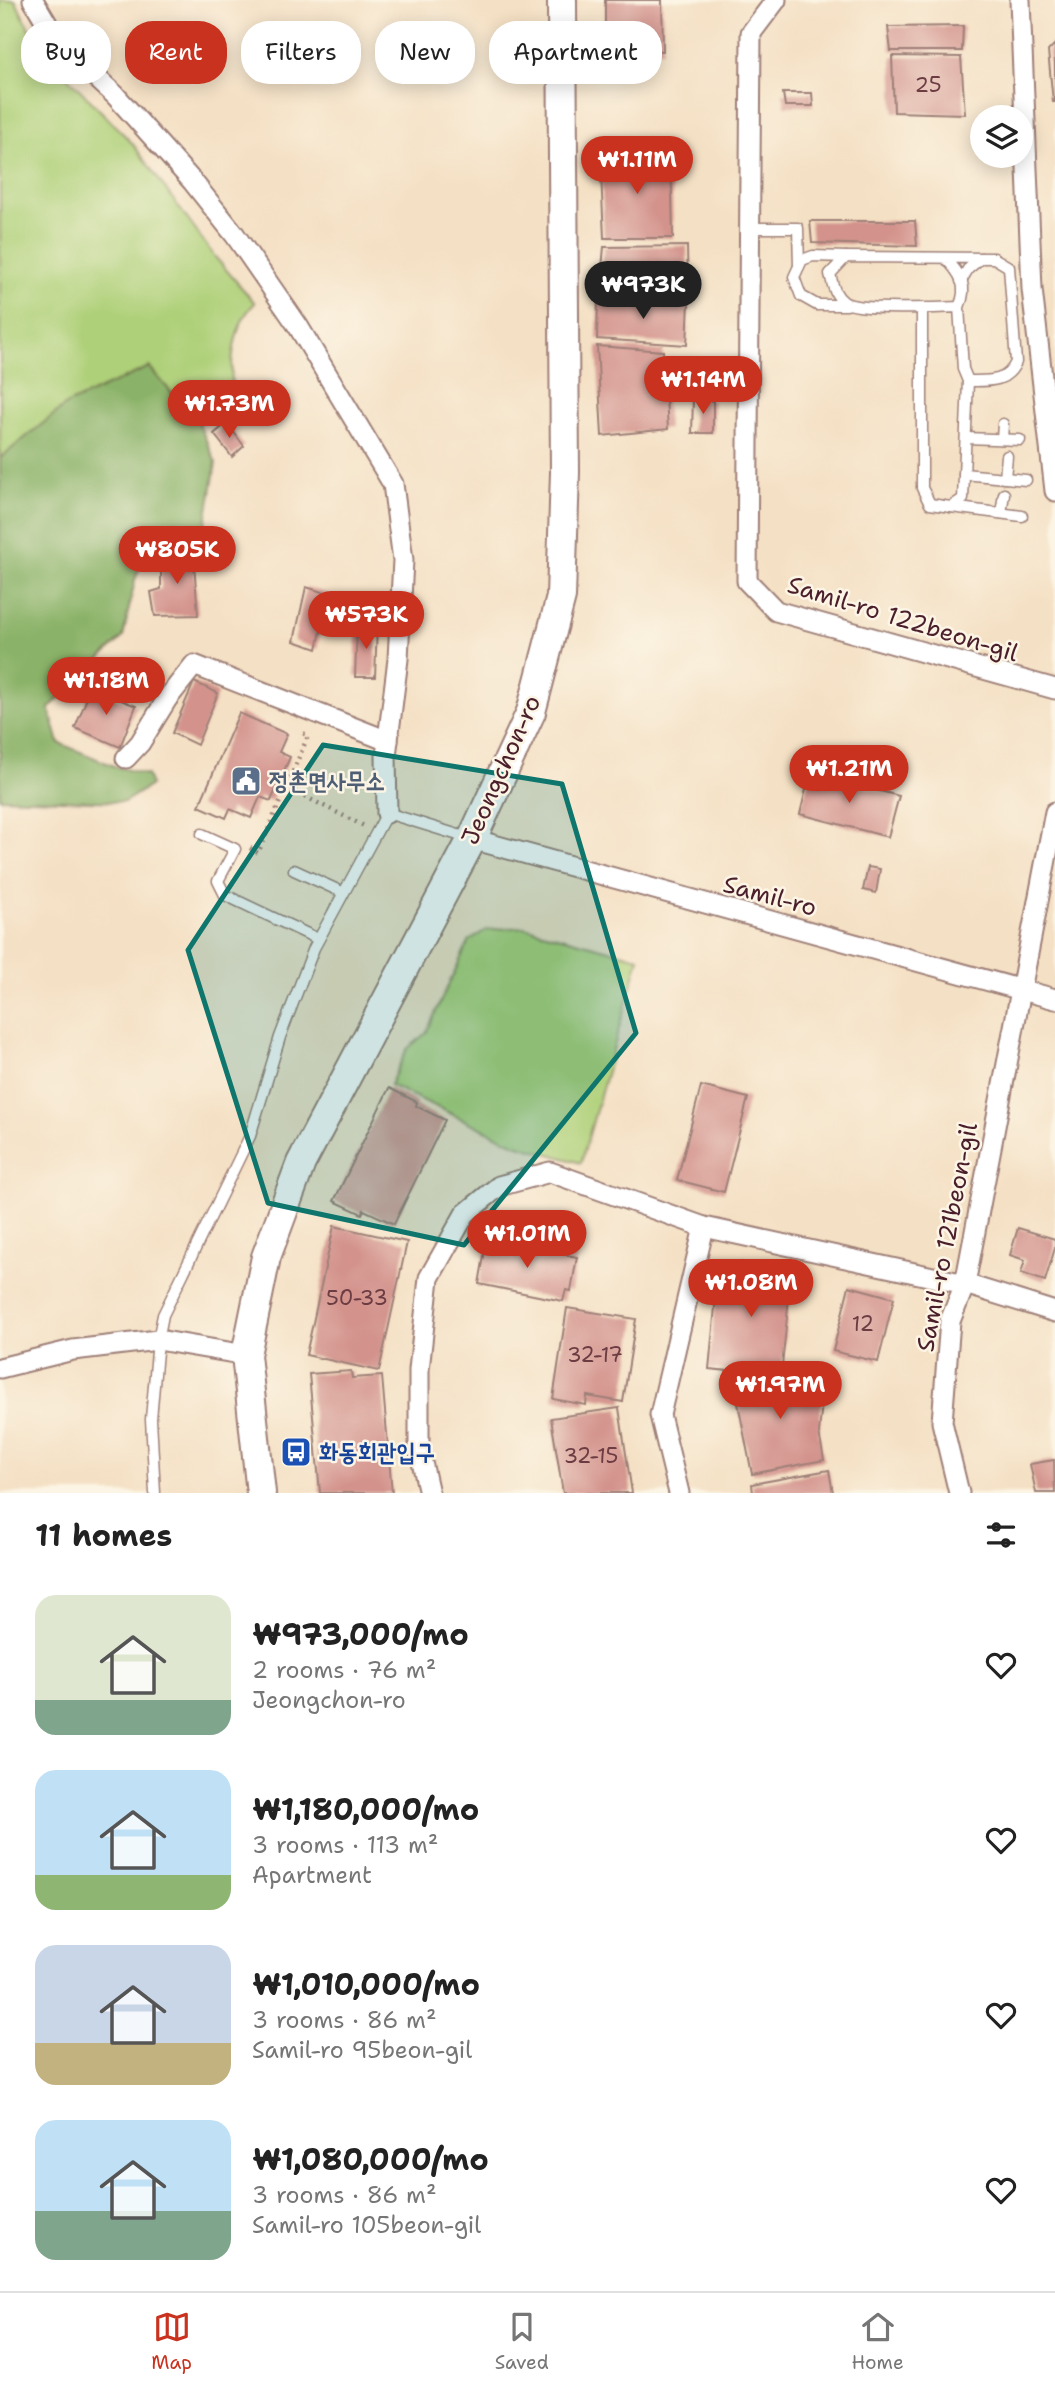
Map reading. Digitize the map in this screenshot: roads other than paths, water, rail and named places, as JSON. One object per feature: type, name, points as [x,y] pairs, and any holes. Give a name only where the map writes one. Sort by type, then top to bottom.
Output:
[{"type":"main road","name":"Jeongchon-ro","points":[[261,1493],[246,1355],[266,1257],[301,1163],[472,839],[531,712],[561,597],[565,472],[562,0]]},
{"type":"street","points":[[33,0],[58,42],[115,95],[193,182],[235,234],[298,326],[393,484],[403,560],[398,659],[386,756],[387,813]]},
{"type":"street","name":"Samil-ro 122beon-gil","points":[[776,0],[751,33],[747,581],[776,611],[1055,689]]},
{"type":"street","points":[[1020,0],[1032,289],[1055,491]]},
{"type":"street","points":[[126,758],[140,743],[167,699],[194,665],[388,741]]},
{"type":"street","points":[[1019,990],[1055,813]]},
{"type":"street","name":"Samil-ro","points":[[472,839],[1055,999]]},
{"type":"street","name":"Samil-ro 121beon-gil","points":[[959,1493],[942,1422],[950,1321],[965,1284],[1019,990]]},
{"type":"street","points":[[429,1493],[419,1449],[419,1370],[429,1278],[465,1214],[499,1186],[550,1172],[704,1227],[965,1284],[1055,1312]]},
{"type":"street","points":[[679,1493],[660,1415],[704,1227]]},
{"type":"street","points":[[0,1368],[73,1350],[158,1340],[246,1355]]},
{"type":"lane","points":[[749,228],[798,228],[799,266]]},
{"type":"lane","points":[[959,307],[922,310],[817,305],[801,296],[794,277],[802,260],[813,256],[994,258],[1009,267],[1016,362],[1011,373],[997,381],[968,381]]},
{"type":"lane","points":[[846,257],[831,274],[836,296],[847,305]]},
{"type":"lane","points":[[945,258],[959,272],[964,296],[959,307],[963,369],[968,381],[963,499],[951,507]]},
{"type":"lane","points":[[961,281],[968,269],[981,258]]},
{"type":"lane","points":[[922,310],[922,488],[930,504],[1022,516]]},
{"type":"lane","points":[[1002,439],[1003,424]]},
{"type":"lane","points":[[966,438],[1020,440]]},
{"type":"lane","points":[[1005,478],[1007,456]]},
{"type":"lane","points":[[964,474],[1026,480]]},
{"type":"lane","points":[[1001,513],[1004,494]]},
{"type":"lane","points":[[155,1493],[151,1419],[158,1340],[163,1315],[250,1136],[280,1037],[318,939],[387,813],[472,839]]},
{"type":"lane","points":[[202,834],[235,849],[218,881],[225,895],[318,939]]},
{"type":"lane","points":[[295,870],[342,892]]},
{"type":"place","name":"정촌면사무소","points":[[246,781]]},
{"type":"place","name":"화동회관입구","points":[[296,1452]]}]
